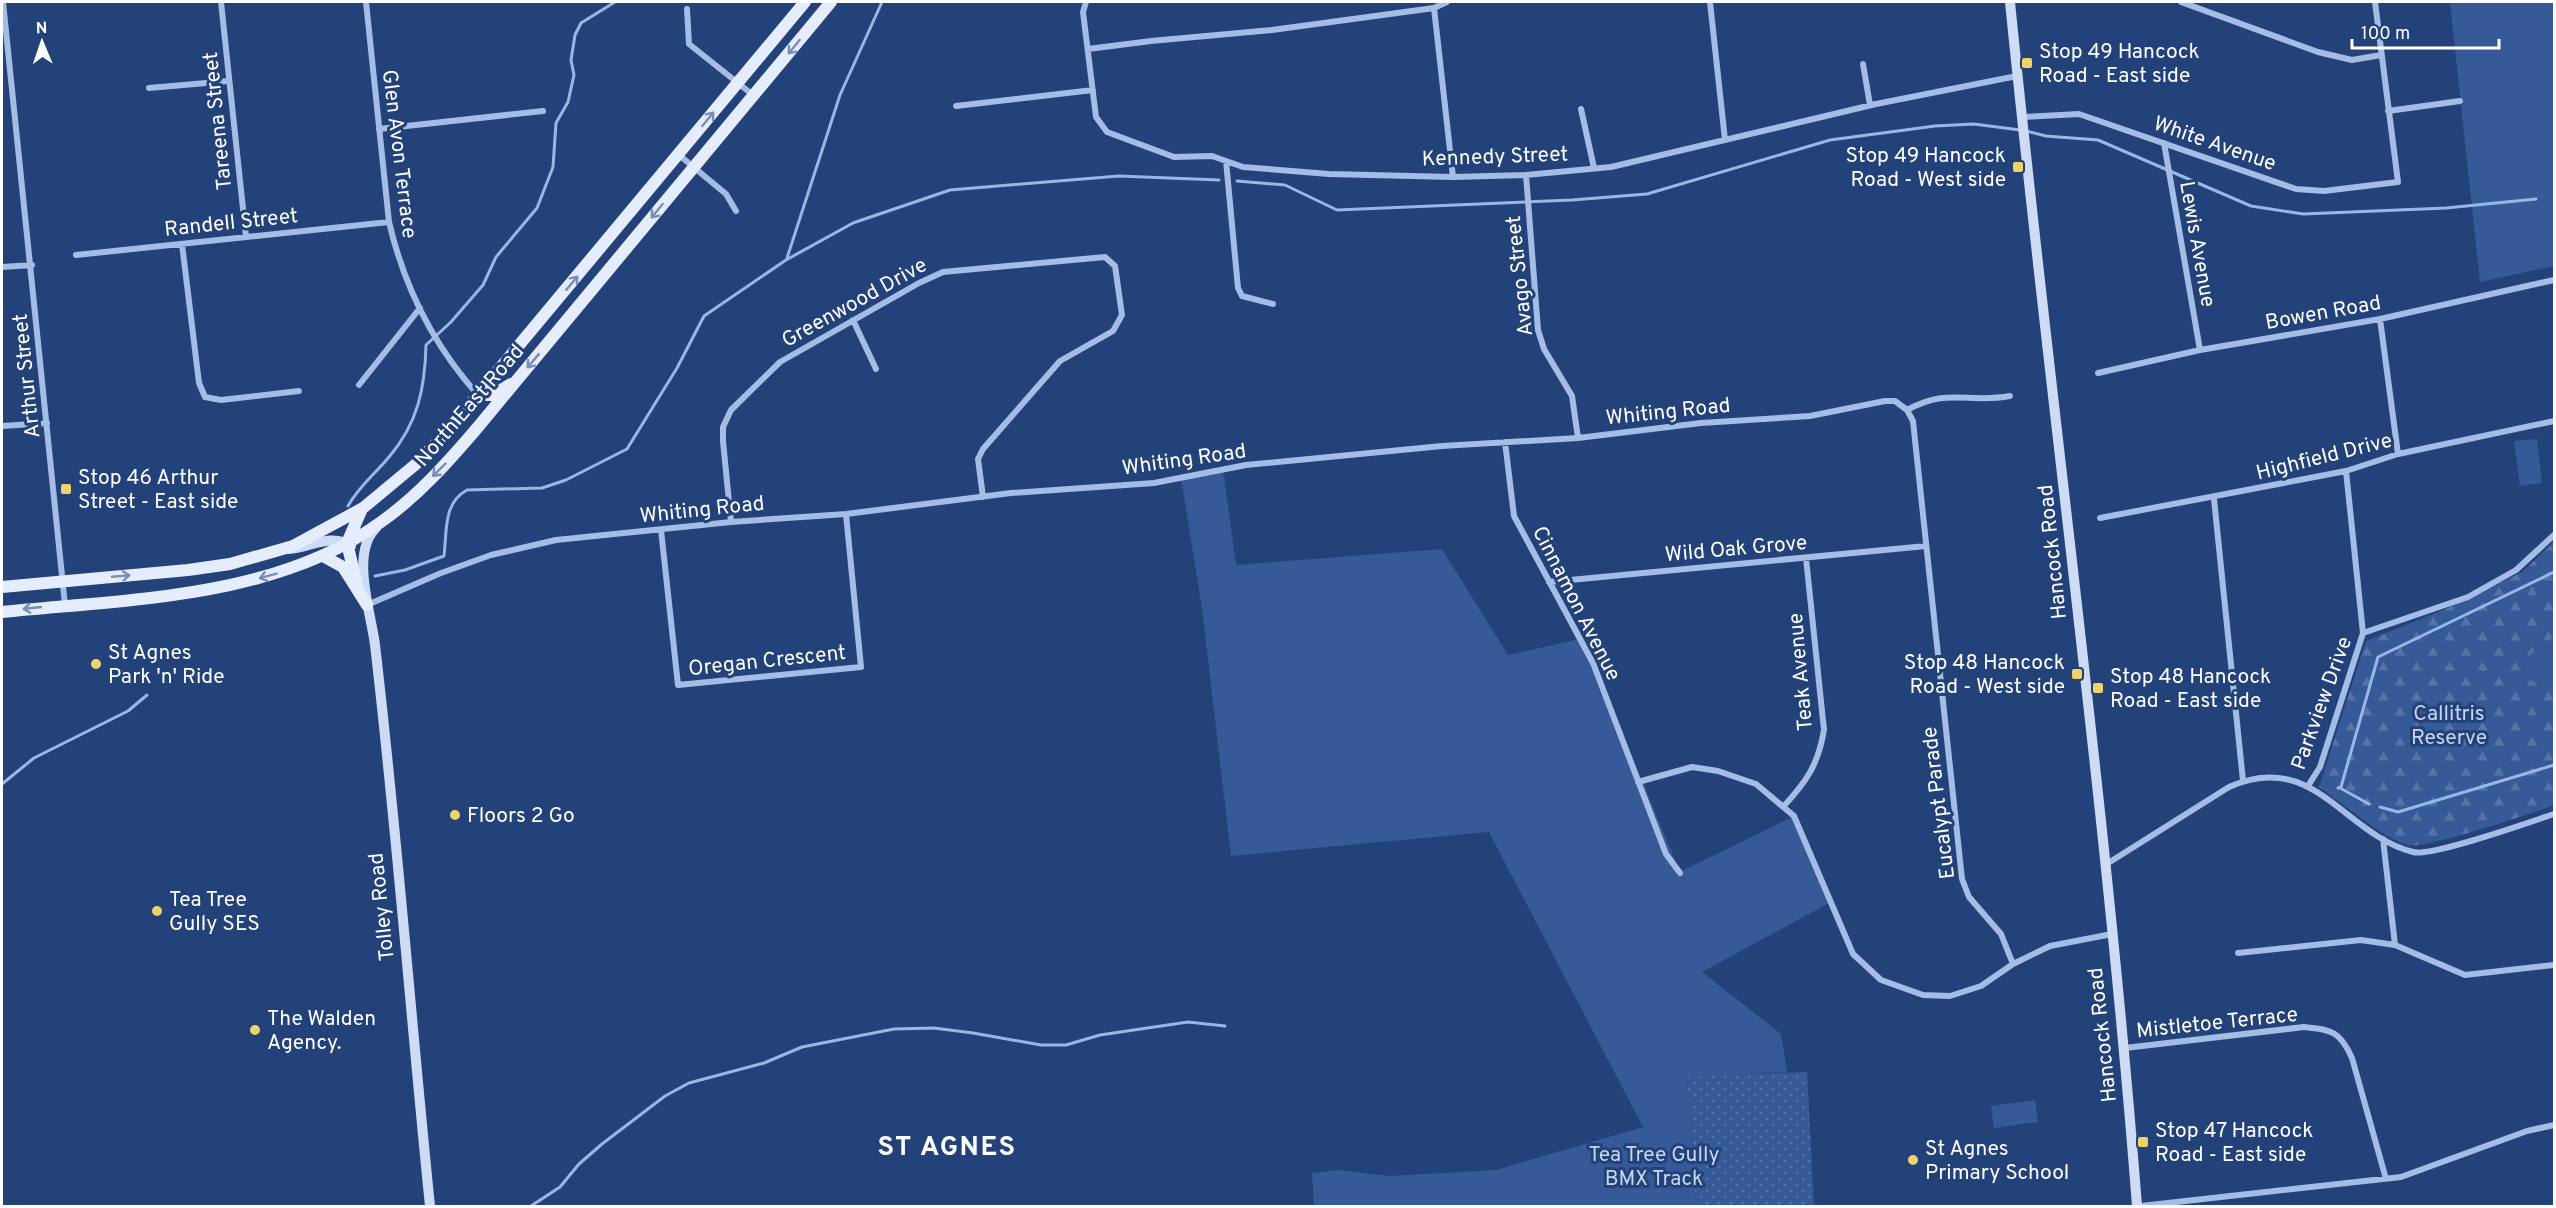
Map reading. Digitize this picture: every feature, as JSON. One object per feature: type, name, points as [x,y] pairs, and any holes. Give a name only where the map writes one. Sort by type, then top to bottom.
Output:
[{"type":"main road","name":"North East Road","points":[[2,588],[230,564],[280,550],[318,534],[363,508],[416,464],[478,395],[804,2]]},
{"type":"main road","name":"North East Road","points":[[2,612],[224,586],[277,574],[323,556],[381,522],[419,491],[478,427],[831,2]]},
{"type":"main road","name":"Hancock Road","points":[[2010,2],[2069,522],[2125,1048],[2139,1206]]},
{"type":"main road","points":[[478,427],[478,395],[491,395],[517,381]]},
{"type":"main road","points":[[358,589],[347,543],[363,508]]},
{"type":"main road","points":[[363,565],[366,539],[381,522]]},
{"type":"main road","points":[[280,550],[309,547],[327,540],[347,543],[356,549],[363,565]]},
{"type":"main road","points":[[323,556],[343,567],[367,605]]},
{"type":"main road","name":"Tolley Road","points":[[363,565],[378,677],[430,1206]]},
{"type":"street","name":"Arthur Street","points":[[3,2],[32,265],[65,605]]},
{"type":"street","name":"Tareena Street","points":[[221,2],[246,237]]},
{"type":"street","name":"Glen Avon Terrace","points":[[366,2],[389,222],[406,283],[439,342],[462,377],[478,395]]},
{"type":"street","name":"Kennedy Street","points":[[1086,2],[1083,12],[1096,117],[1107,132],[1174,158],[1212,156],[1243,167],[1329,174],[1453,177],[1526,175],[1594,168],[1725,140],[1870,105],[2017,76]]},
{"type":"street","points":[[1088,49],[1151,40],[1272,30],[1434,8],[1447,2]]},
{"type":"street","points":[[1710,2],[1725,140]]},
{"type":"street","points":[[2181,2],[2318,52],[2352,60],[2381,56]]},
{"type":"street","points":[[2375,2],[2388,111],[2460,101]]},
{"type":"street","points":[[1434,8],[1453,177]]},
{"type":"street","points":[[687,9],[688,44],[753,95]]},
{"type":"street","points":[[1863,64],[1870,105]]},
{"type":"street","points":[[149,87],[229,81]]},
{"type":"street","points":[[956,106],[1093,90]]},
{"type":"street","points":[[1581,109],[1594,168]]},
{"type":"street","points":[[379,129],[543,111]]},
{"type":"street","name":"White Avenue","points":[[2023,120],[2079,114],[2296,189],[2324,191],[2398,182],[2388,111]]},
{"type":"street","name":"Lewis Avenue","points":[[2164,143],[2200,350]]},
{"type":"street","points":[[679,155],[694,165],[726,194],[736,212]]},
{"type":"street","points":[[1226,161],[1238,288],[1242,296],[1273,304]]},
{"type":"street","name":"Avago Street","points":[[1526,175],[1538,330],[1544,349],[1572,396],[1578,438]]},
{"type":"street","name":"Randell Street","points":[[76,255],[389,222]]},
{"type":"street","points":[[182,244],[199,384],[205,397],[221,400],[299,391]]},
{"type":"street","name":"Greenwood Drive","points":[[731,522],[723,427],[731,410],[780,362],[943,272],[1099,255],[1105,257],[1115,266],[1122,315],[1113,331],[1060,361],[983,449],[978,459],[983,497]]},
{"type":"street","points":[[2,267],[32,265]]},
{"type":"street","name":"Bowen Road","points":[[2098,373],[2200,350],[2380,319],[2554,280]]},
{"type":"street","points":[[359,385],[420,308]]},
{"type":"street","points":[[2380,319],[2398,454]]},
{"type":"street","points":[[853,320],[876,369]]},
{"type":"street","points":[[1907,410],[1937,397],[1988,399],[2010,396]]},
{"type":"street","name":"Whiting Road","points":[[367,605],[441,573],[491,555],[555,540],[731,522],[846,514],[983,497],[1154,483],[1246,465],[1505,442],[1578,438],[1701,423],[1810,416],[1885,402],[1895,402],[1907,410]]},
{"type":"street","name":"Eucalypt Parade","points":[[1907,410],[1913,420],[1962,879],[1969,897],[2001,934],[2013,964]]},
{"type":"street","name":"Highfield Drive","points":[[2100,518],[2214,499],[2346,471],[2398,454],[2554,421]]},
{"type":"street","points":[[2,426],[47,423]]},
{"type":"street","name":"Cinnamon Avenue","points":[[1505,442],[1514,516],[1593,663],[1666,854],[1680,873]]},
{"type":"street","points":[[2346,471],[2363,633]]},
{"type":"street","points":[[2214,499],[2243,781]]},
{"type":"street","name":"Oregan Crescent","points":[[661,530],[678,685],[861,667],[846,514]]},
{"type":"street","name":"Parkview Drive","points":[[2308,786],[2320,767],[2363,633],[2468,597],[2516,570],[2554,535]]},
{"type":"street","name":"Wild Oak Grove","points":[[1549,582],[1926,546]]},
{"type":"street","name":"Teak Avenue","points":[[1783,807],[1804,784],[1819,757],[1824,730],[1806,558]]},
{"type":"street","points":[[1638,782],[1692,767],[1718,771],[1756,784],[1794,816],[1853,954],[1881,980],[1923,995],[1950,996],[1981,986],[2013,964],[2050,946],[2112,934]]},
{"type":"street","points":[[2104,866],[2212,796],[2243,781],[2273,776],[2308,786],[2383,839],[2415,853],[2437,850],[2554,814]]},
{"type":"street","points":[[2383,839],[2395,945]]},
{"type":"street","points":[[2238,953],[2361,940],[2395,945],[2464,975],[2554,964]]},
{"type":"street","name":"Mistletoe Terrace","points":[[2125,1048],[2304,1027],[2329,1030],[2344,1040],[2352,1058],[2386,1179]]},
{"type":"street","points":[[2139,1206],[2386,1179],[2424,1170],[2526,1131],[2554,1125]]},
{"type":"green space","points":[[2450,2],[2554,2],[2554,266],[2480,282]]},
{"type":"green space","points":[[2537,439],[2542,483],[2520,486],[2514,441]]},
{"type":"green space","name":"Tea Tree Gully BMX Track","points":[[1223,470],[1236,565],[1442,549],[1508,655],[1580,639],[1593,663],[1680,872],[1794,816],[1831,902],[1702,972],[1781,1034],[1787,1072],[1687,1077],[1696,1206],[1314,1206],[1312,1173],[1338,1170],[1389,1176],[1496,1170],[1643,1127],[1489,832],[1231,856],[1202,608],[1181,478]]},
{"type":"green space","name":"Callitris Reserve","points":[[2554,542],[2554,805],[2455,837],[2408,845],[2374,827],[2319,787],[2366,641],[2441,611],[2522,572]]},
{"type":"green space","name":"Callitris Reserve","points":[[2554,638],[2554,691],[2528,679],[2522,666],[2539,644]]},
{"type":"green space","points":[[1807,1072],[1814,1206],[1696,1206],[1687,1076]]},
{"type":"green space","points":[[2035,1100],[2038,1122],[1994,1128],[1991,1106]]},
{"type":"waterway","points":[[348,506],[362,486],[389,457],[407,431],[422,390],[426,345],[451,322],[483,285],[496,257],[537,208],[553,167],[556,123],[568,102],[574,75],[571,60],[575,35],[581,23],[615,2]]},
{"type":"waterway","points":[[787,258],[840,95],[882,2]]},
{"type":"waterway","points":[[1237,181],[1285,185],[1337,210],[1572,200],[1647,194],[1830,140],[1935,126],[1974,124],[2020,130]]},
{"type":"waterway","points":[[2026,131],[2046,136],[2098,140],[2251,206],[2303,214],[2446,208],[2536,199]]},
{"type":"waterway","points":[[375,576],[405,570],[444,556],[450,510],[459,496],[467,490],[542,488],[566,480],[627,449],[677,368],[704,316],[786,260],[853,223],[950,190],[1119,176],[1219,180]]},
{"type":"waterway","points":[[2338,788],[2341,787],[2378,657],[2554,572]]},
{"type":"waterway","points":[[2,784],[34,758],[128,711],[147,695]]},
{"type":"waterway","points":[[2380,807],[2398,812],[2554,765]]},
{"type":"waterway","points":[[2340,788],[2369,804]]},
{"type":"waterway","points":[[531,1206],[560,1187],[579,1164],[602,1144],[665,1096],[689,1083],[764,1063],[802,1047],[894,1029],[934,1028],[1041,1045],[1066,1045],[1100,1035],[1188,1022],[1225,1026]]},
{"type":"place","name":"Stop 49 Hancock Road - East side","points":[[2027,63]]},
{"type":"place","name":"Stop 49 Hancock Road - West side","points":[[2018,167]]},
{"type":"place","name":"Stop 46 Arthur Street - East side","points":[[66,489]]},
{"type":"place","name":"St Agnes Park 'n' Ride","points":[[96,664]]},
{"type":"place","name":"Stop 48 Hancock Road - West side","points":[[2077,674]]},
{"type":"place","name":"Stop 48 Hancock Road - East side","points":[[2098,688]]},
{"type":"place","name":"Floors 2 Go","points":[[455,815]]},
{"type":"place","name":"Tea Tree Gully SES","points":[[157,911]]},
{"type":"place","name":"The Walden Agency.","points":[[255,1030]]},
{"type":"place","name":"Stop 47 Hancock Road - East side","points":[[2143,1142]]},
{"type":"place","name":"St Agnes Primary School","points":[[1913,1160]]},
{"type":"district","name":"ST AGNES","points":[[947,1146]]}]
